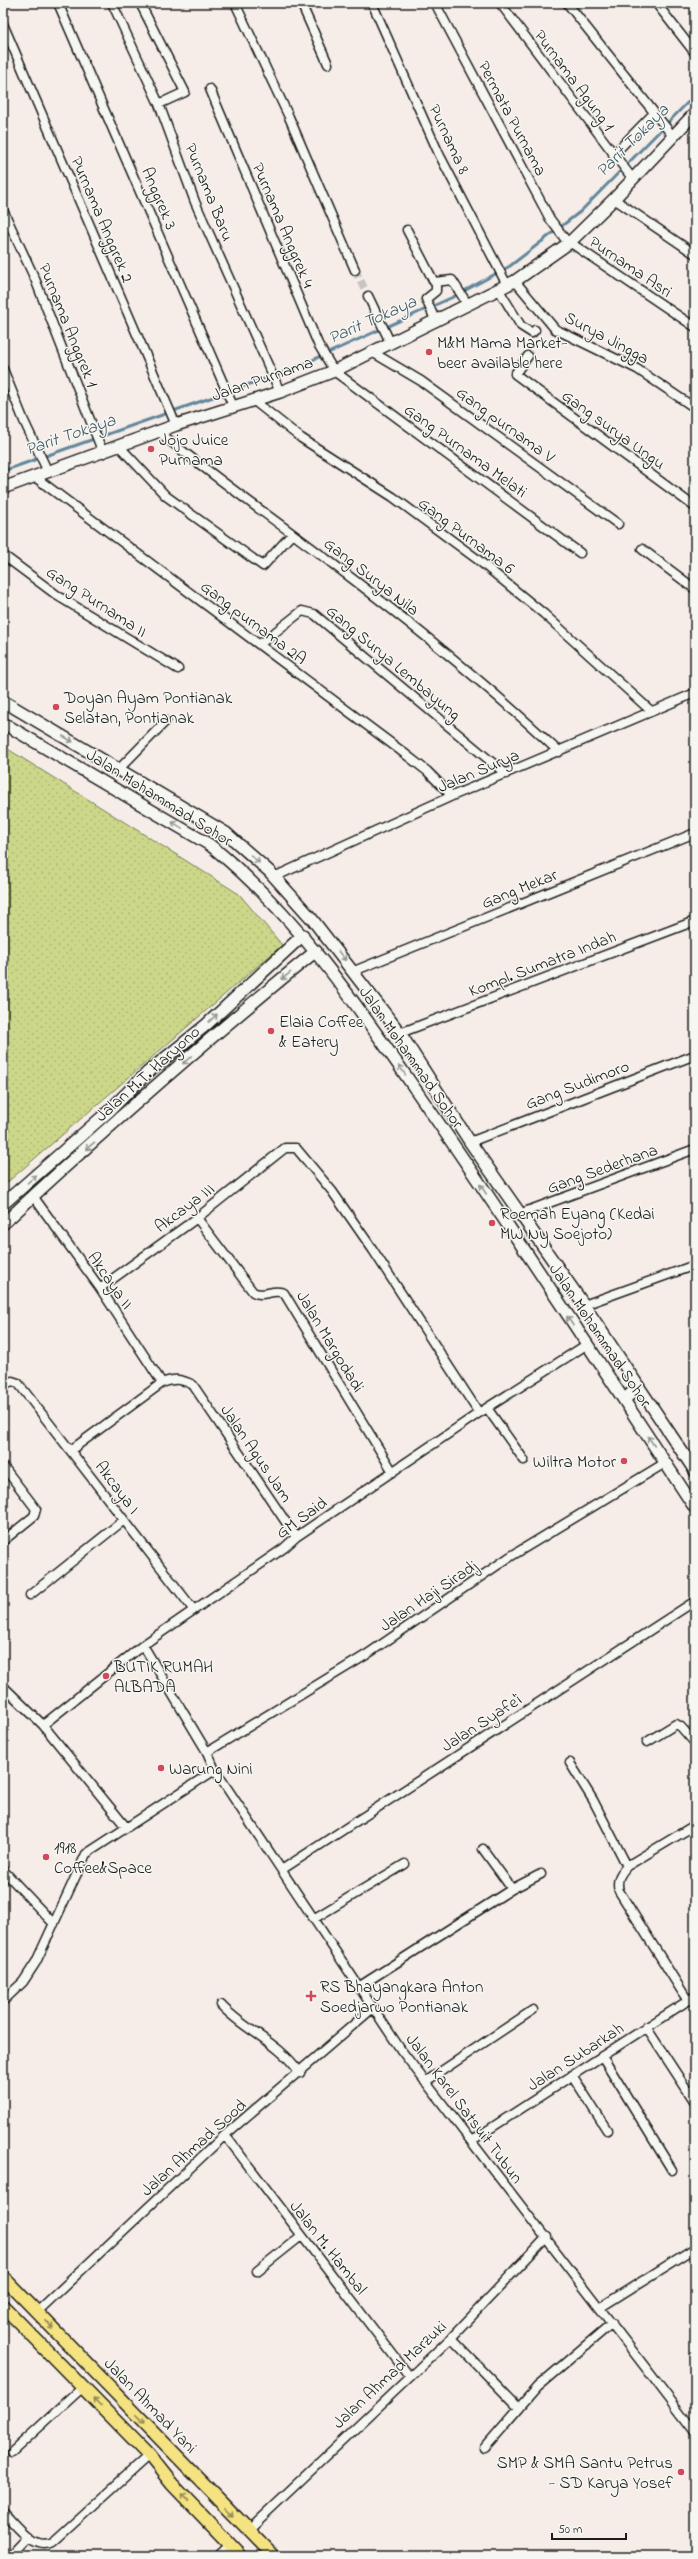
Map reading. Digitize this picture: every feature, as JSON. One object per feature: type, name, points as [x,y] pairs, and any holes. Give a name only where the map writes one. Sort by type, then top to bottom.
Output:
[{"type":"main road","name":"Jalan Ahmad Yani","points":[[3,2277],[274,2556]]},
{"type":"main road","points":[[3,2306],[149,2455],[230,2545],[242,2556]]},
{"type":"main road","points":[[83,2387],[97,2374]]},
{"type":"street","name":"Anggrek 3","points":[[58,3],[151,214],[220,382],[231,404]]},
{"type":"street","name":"Purnama Baru","points":[[112,3],[159,104],[195,202],[279,388]]},
{"type":"street","points":[[140,3],[185,92],[159,104]]},
{"type":"street","points":[[235,3],[289,116],[356,270]]},
{"type":"street","points":[[301,3],[328,64]]},
{"type":"street","name":"Purnama 8","points":[[372,3],[439,154],[507,285]]},
{"type":"street","name":"Permata Purnama","points":[[436,3],[550,219],[567,241]]},
{"type":"street","name":"Purnama Agung 1","points":[[500,3],[629,174]]},
{"type":"street","points":[[567,3],[669,132]]},
{"type":"street","points":[[656,3],[695,53]]},
{"type":"street","name":"Purnama Anggrek 2","points":[[3,24],[175,422]]},
{"type":"street","name":"Purnama Anggrek 4","points":[[210,89],[318,344],[332,368]]},
{"type":"street","name":"Jalan Purnama","points":[[3,488],[35,477],[47,468],[101,448],[120,447],[159,432],[175,422],[231,404],[253,400],[279,388],[372,352],[390,341],[468,305],[507,285],[567,241],[614,199],[629,174],[669,132],[695,113]]},
{"type":"street","points":[[615,157],[655,116]]},
{"type":"street","points":[[614,199],[695,254]]},
{"type":"street","name":"Purnama Anggrek 1","points":[[3,210],[35,279],[101,448]]},
{"type":"street","points":[[407,230],[428,273],[436,283],[437,290],[426,296],[427,303],[435,319]]},
{"type":"street","name":"Purnama Asri","points":[[567,241],[695,327]]},
{"type":"street","points":[[436,283],[452,280],[468,305]]},
{"type":"street","points":[[507,285],[521,326],[532,333],[535,330]]},
{"type":"street","name":"Surya Jingga","points":[[507,285],[555,329],[637,370],[695,408]]},
{"type":"street","points":[[368,296],[390,341]]},
{"type":"street","name":"Gang purnama V","points":[[372,352],[421,381],[618,524]]},
{"type":"street","name":"Gang surya Ungu","points":[[528,356],[515,374],[695,507]]},
{"type":"street","name":"Gang Purnama Melati","points":[[332,368],[580,553]]},
{"type":"street","points":[[3,369],[47,468]]},
{"type":"street","name":"Gang Purnama 6","points":[[253,400],[301,438],[393,497],[477,559],[544,614],[651,711]]},
{"type":"street","name":"Gang Surya Nila","points":[[159,432],[239,496],[292,534],[456,662],[511,707],[559,752]]},
{"type":"street","points":[[120,447],[166,496],[263,566],[292,534]]},
{"type":"street","name":"Gang purnama 2A","points":[[35,477],[400,750],[426,771],[452,796]]},
{"type":"street","points":[[642,549],[695,589]]},
{"type":"street","name":"Gang Purnama II","points":[[3,555],[58,596],[178,669]]},
{"type":"street","name":"Gang Surya Lembayung","points":[[260,644],[302,610],[314,614],[506,774]]},
{"type":"street","name":"Jalan Surya","points":[[274,877],[452,796],[559,752],[695,693]]},
{"type":"street","name":"Jalan Mohammad Sohor","points":[[3,701],[121,767],[226,833],[274,877],[312,919],[354,971],[400,1033],[470,1142],[519,1214],[584,1305],[638,1387],[691,1457],[695,1472]]},
{"type":"street","points":[[24,734],[34,719]]},
{"type":"street","points":[[121,767],[166,721]]},
{"type":"street","name":"Jalan Mohammad Sohor","points":[[3,723],[210,845],[237,866],[303,935],[418,1094],[695,1508]]},
{"type":"street","name":"Gang Mekar","points":[[354,971],[695,832]]},
{"type":"street","points":[[210,845],[226,833]]},
{"type":"street","name":"Kompl. Sumatra Indah","points":[[400,1033],[695,921]]},
{"type":"street","points":[[3,1204],[109,1111],[148,1072],[206,1025],[303,935]]},
{"type":"street","name":"Jalan M.T. Haryono","points":[[3,1224],[62,1168],[119,1121],[239,1014],[316,951]]},
{"type":"street","points":[[231,1001],[239,1014]]},
{"type":"street","name":"Gang Sudimoro","points":[[470,1142],[695,1055]]},
{"type":"street","points":[[418,1094],[433,1084]]},
{"type":"street","points":[[109,1111],[119,1121]]},
{"type":"street","name":"Akcaya III","points":[[100,1288],[197,1218],[285,1148],[293,1147],[298,1149],[332,1191],[373,1250],[479,1413]]},
{"type":"street","name":"Gang Sederhana","points":[[519,1214],[695,1149]]},
{"type":"street","name":"Akcaya II","points":[[33,1196],[100,1288],[162,1383]]},
{"type":"street","name":"Jalan Margodadi","points":[[197,1218],[253,1292],[260,1295],[277,1291],[284,1293],[393,1472]]},
{"type":"street","points":[[584,1305],[695,1265]]},
{"type":"street","name":"GM Said","points":[[43,1725],[143,1645],[193,1609],[479,1413],[586,1345]]},
{"type":"street","name":"Jalan Agus Jam","points":[[162,1383],[179,1379],[193,1385],[296,1537]]},
{"type":"street","name":"Akcaya I","points":[[3,1385],[12,1381],[18,1383],[193,1609]]},
{"type":"street","points":[[71,1450],[162,1383]]},
{"type":"street","points":[[624,1400],[638,1387]]},
{"type":"street","points":[[487,1408],[524,1460]]},
{"type":"street","name":"Jalan Haji Siradj","points":[[207,1752],[366,1655],[508,1558],[665,1463]]},
{"type":"street","points":[[3,1466],[36,1509],[34,1516],[3,1541]]},
{"type":"street","points":[[30,1595],[124,1520]]},
{"type":"street","name":"Jalan Syafe'i","points":[[282,1869],[695,1601]]},
{"type":"street","name":"Jalan Karel Satsuit Tubun","points":[[143,1645],[207,1752],[215,1770],[315,1918],[373,2008],[425,2082],[547,2237],[695,2432]]},
{"type":"street","points":[[3,1686],[43,1725],[126,1827]]},
{"type":"street","points":[[647,1742],[676,1724],[681,1727],[695,1743]]},
{"type":"street","points":[[570,1763],[596,1805],[627,1866]]},
{"type":"street","points":[[3,2001],[30,1972],[86,1854],[215,1770]]},
{"type":"street","points":[[691,1998],[619,1891],[619,1876],[627,1866],[695,1825]]},
{"type":"street","points":[[483,1849],[512,1890]]},
{"type":"street","points":[[315,1918],[405,1864]]},
{"type":"street","points":[[3,1870],[54,1924]]},
{"type":"street","points":[[360,1986],[512,1890],[541,1874]]},
{"type":"street","name":"Jalan Subarkah","points":[[471,2141],[691,1998]]},
{"type":"street","points":[[221,2005],[233,2018],[288,2056],[300,2073]]},
{"type":"street","name":"Jalan Ahmad Sood","points":[[37,2312],[225,2135],[300,2073],[373,2008]]},
{"type":"street","points":[[425,2082],[534,2010]]},
{"type":"street","points":[[646,2028],[695,2102]]},
{"type":"street","points":[[602,2056],[672,2170]]},
{"type":"street","points":[[572,2075],[606,2130]]},
{"type":"street","name":"Jalan M. Hambal","points":[[225,2135],[410,2377]]},
{"type":"street","points":[[257,2271],[301,2236]]},
{"type":"street","name":"Jalan Ahmad Marzuki","points":[[248,2530],[451,2338],[547,2237]]},
{"type":"street","points":[[601,2307],[695,2248]]},
{"type":"street","points":[[485,2447],[537,2387],[612,2323]]},
{"type":"street","points":[[451,2338],[519,2408]]},
{"type":"street","points":[[12,2452],[83,2387]]},
{"type":"street","points":[[3,2513],[27,2537],[41,2544],[53,2542],[149,2455]]},
{"type":"street","points":[[9,2556],[27,2537]]},
{"type":"street","points":[[218,2556],[230,2545]]},
{"type":"green space","points":[[3,746],[239,894],[282,945],[3,1186]]},
{"type":"waterway","name":"Parit Tokaya","points":[[3,471],[290,370],[453,297],[510,266],[581,211],[695,95]]},
{"type":"tunnel","points":[[355,270],[368,296]]},
{"type":"place","name":"M&M Mama Market- beer available here","points":[[429,352]]},
{"type":"place","name":"Jojo Juice Purnama","points":[[151,449]]},
{"type":"place","name":"Doyan Ayam Pontianak Selatan, Pontianak","points":[[56,707]]},
{"type":"place","name":"Elaia Coffee & Eatery","points":[[271,1031]]},
{"type":"place","name":"Roemah Eyang (Kedai MW Ny Soejoto)","points":[[492,1223]]},
{"type":"place","name":"Wiltra Motor","points":[[624,1461]]},
{"type":"place","name":"BUTIK RUMAH ALBADA","points":[[106,1676]]},
{"type":"place","name":"Warung Nini","points":[[161,1768]]},
{"type":"place","name":"1918 Coffee&Space","points":[[46,1857]]},
{"type":"place","name":"RS Bhayangkara Anton Soedjarwo Pontianak","points":[[311,1996]]},
{"type":"place","name":"SMP & SMA Santu Petrus - SD Karya Yosef","points":[[681,2472]]}]
